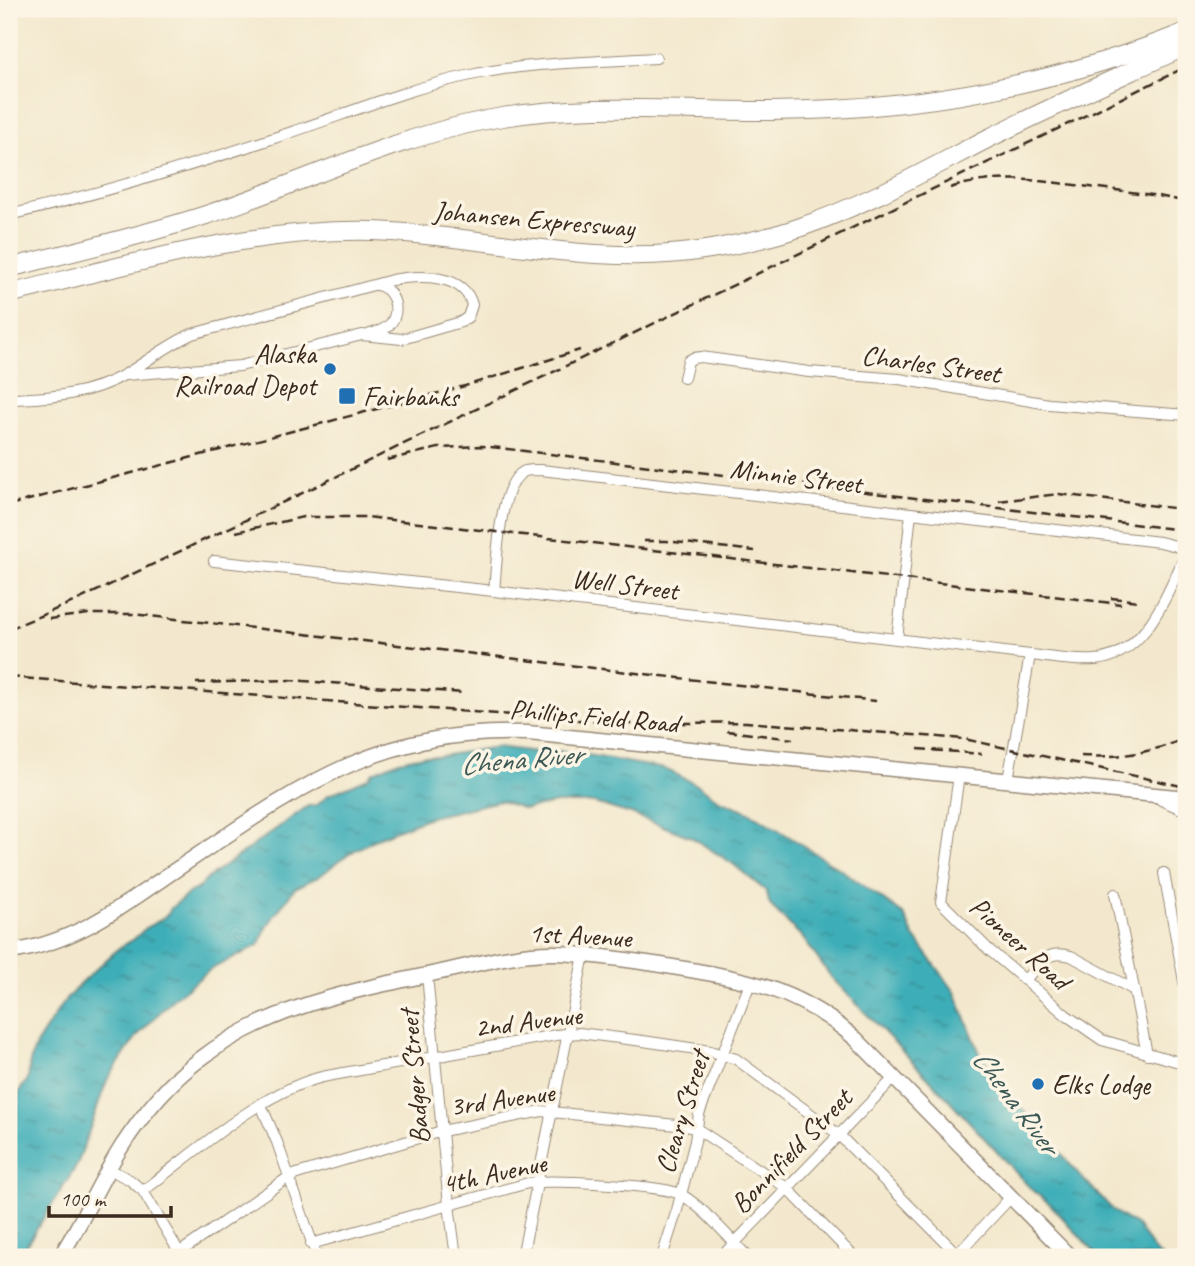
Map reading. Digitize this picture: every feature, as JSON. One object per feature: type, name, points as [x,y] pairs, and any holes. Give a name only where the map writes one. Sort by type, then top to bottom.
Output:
[{"type":"highway","points":[[9,268],[208,214],[411,141],[474,122],[534,112],[587,108],[768,111],[838,110],[897,105],[1028,83],[1128,53],[1186,32]]},
{"type":"highway","name":"Johansen Expressway","points":[[9,294],[174,254],[300,233],[376,231],[573,254],[619,256],[682,253],[746,242],[774,236],[834,215],[1026,120],[1186,46]]},
{"type":"street","points":[[9,215],[134,183],[276,138],[395,96],[470,75],[523,66],[656,58]]},
{"type":"street","points":[[9,399],[79,393],[125,374],[164,348],[192,334],[372,285],[414,277],[453,281],[466,290],[472,305],[468,317],[453,325],[402,339],[386,339],[370,334]]},
{"type":"street","points":[[125,374],[240,366],[370,334],[388,326],[395,312],[389,290],[381,285],[372,285]]},
{"type":"street","name":"Charles Street","points":[[684,378],[688,361],[701,357],[809,372],[899,379],[1049,404],[1186,415]]},
{"type":"street","name":"Minnie Street","points":[[494,591],[506,496],[514,481],[525,471],[561,471],[1160,542],[1176,546],[1186,553]]},
{"type":"street","points":[[897,639],[911,513]]},
{"type":"street","name":"Well Street","points":[[214,561],[494,591],[1071,660],[1097,660],[1116,656],[1148,627],[1186,553]]},
{"type":"street","points":[[1008,780],[1030,654]]},
{"type":"street","name":"Phillips Field Road","points":[[9,951],[49,943],[93,925],[293,793],[329,773],[380,752],[441,737],[528,733],[1186,797]]},
{"type":"street","name":"Pioneer Road","points":[[959,775],[942,902],[988,949],[1066,1016],[1102,1040],[1186,1064]]},
{"type":"street","points":[[1144,794],[1186,811]]},
{"type":"street","points":[[1164,873],[1186,992]]},
{"type":"street","points":[[1115,894],[1147,1054]]},
{"type":"street","name":"1st Avenue","points":[[60,1257],[127,1139],[161,1095],[200,1059],[233,1037],[304,1004],[504,958],[554,953],[584,955],[751,981],[798,999],[829,1017],[856,1039],[1070,1257]]},
{"type":"street","points":[[1025,980],[1047,956],[1062,953],[1134,990]]},
{"type":"street","points":[[522,1257],[584,955]]},
{"type":"street","name":"Badger Street","points":[[427,975],[456,1257]]},
{"type":"street","name":"Cleary Street","points":[[662,1257],[681,1194],[699,1114],[751,981]]},
{"type":"street","name":"2nd Avenue","points":[[143,1192],[261,1105],[310,1079],[567,1034],[630,1040],[736,1059],[838,1134],[958,1256]]},
{"type":"street","name":"Bonnifield Street","points":[[721,1257],[894,1078]]},
{"type":"street","points":[[261,1105],[317,1257]]},
{"type":"street","name":"3rd Avenue","points":[[181,1254],[289,1177],[442,1131],[552,1110],[697,1129],[787,1188],[854,1257]]},
{"type":"street","points":[[109,1169],[130,1180],[143,1192],[181,1254]]},
{"type":"street","name":"4th Avenue","points":[[311,1244],[538,1181],[652,1187],[670,1189],[681,1194]]},
{"type":"street","points":[[681,1194],[748,1257]]},
{"type":"street","points":[[958,1256],[1011,1197]]},
{"type":"water","name":"Chena River","points":[[497,747],[547,753],[577,753],[665,769],[698,785],[717,799],[749,812],[843,871],[904,915],[913,935],[955,992],[981,1056],[996,1078],[1082,1178],[1115,1212],[1137,1226],[1156,1253],[1162,1257],[1100,1257],[1096,1254],[832,978],[802,937],[770,905],[766,891],[733,864],[691,837],[594,803],[557,803],[525,809],[500,801],[430,817],[381,836],[348,854],[320,876],[295,888],[267,926],[259,945],[211,969],[174,998],[137,1036],[107,1080],[77,1165],[19,1257],[9,1257],[9,1141],[16,1123],[19,1092],[28,1079],[36,1045],[62,1004],[79,985],[120,947],[159,921],[190,892],[308,806],[317,805],[328,795],[399,761]]},
{"type":"railway","points":[[9,629],[78,600],[296,496],[1186,67]]},
{"type":"railway","points":[[950,188],[985,181],[1020,180],[1138,193],[1186,202]]},
{"type":"railway","points":[[9,505],[465,386],[580,350]]},
{"type":"railway","points":[[387,460],[438,448],[483,446],[1174,529]]},
{"type":"railway","points":[[999,501],[1059,494],[1180,509]]},
{"type":"railway","points":[[236,532],[303,517],[367,517],[1121,604]]},
{"type":"railway","points":[[644,541],[755,551]]},
{"type":"railway","points":[[1111,598],[1139,601]]},
{"type":"railway","points":[[49,619],[88,614],[133,614],[876,701]]},
{"type":"railway","points":[[9,677],[630,724],[746,722],[964,739],[1186,787]]},
{"type":"railway","points":[[196,683],[290,680],[465,693]]},
{"type":"railway","points":[[727,731],[793,739]]},
{"type":"railway","points":[[1081,756],[1135,753],[1186,738]]},
{"type":"railway","points":[[918,749],[982,754]]},
{"type":"place","name":"Alaska Railroad Depot","points":[[330,369]]},
{"type":"place","name":"Fairbanks","points":[[347,396]]},
{"type":"place","name":"Elks Lodge","points":[[1038,1084]]}]
